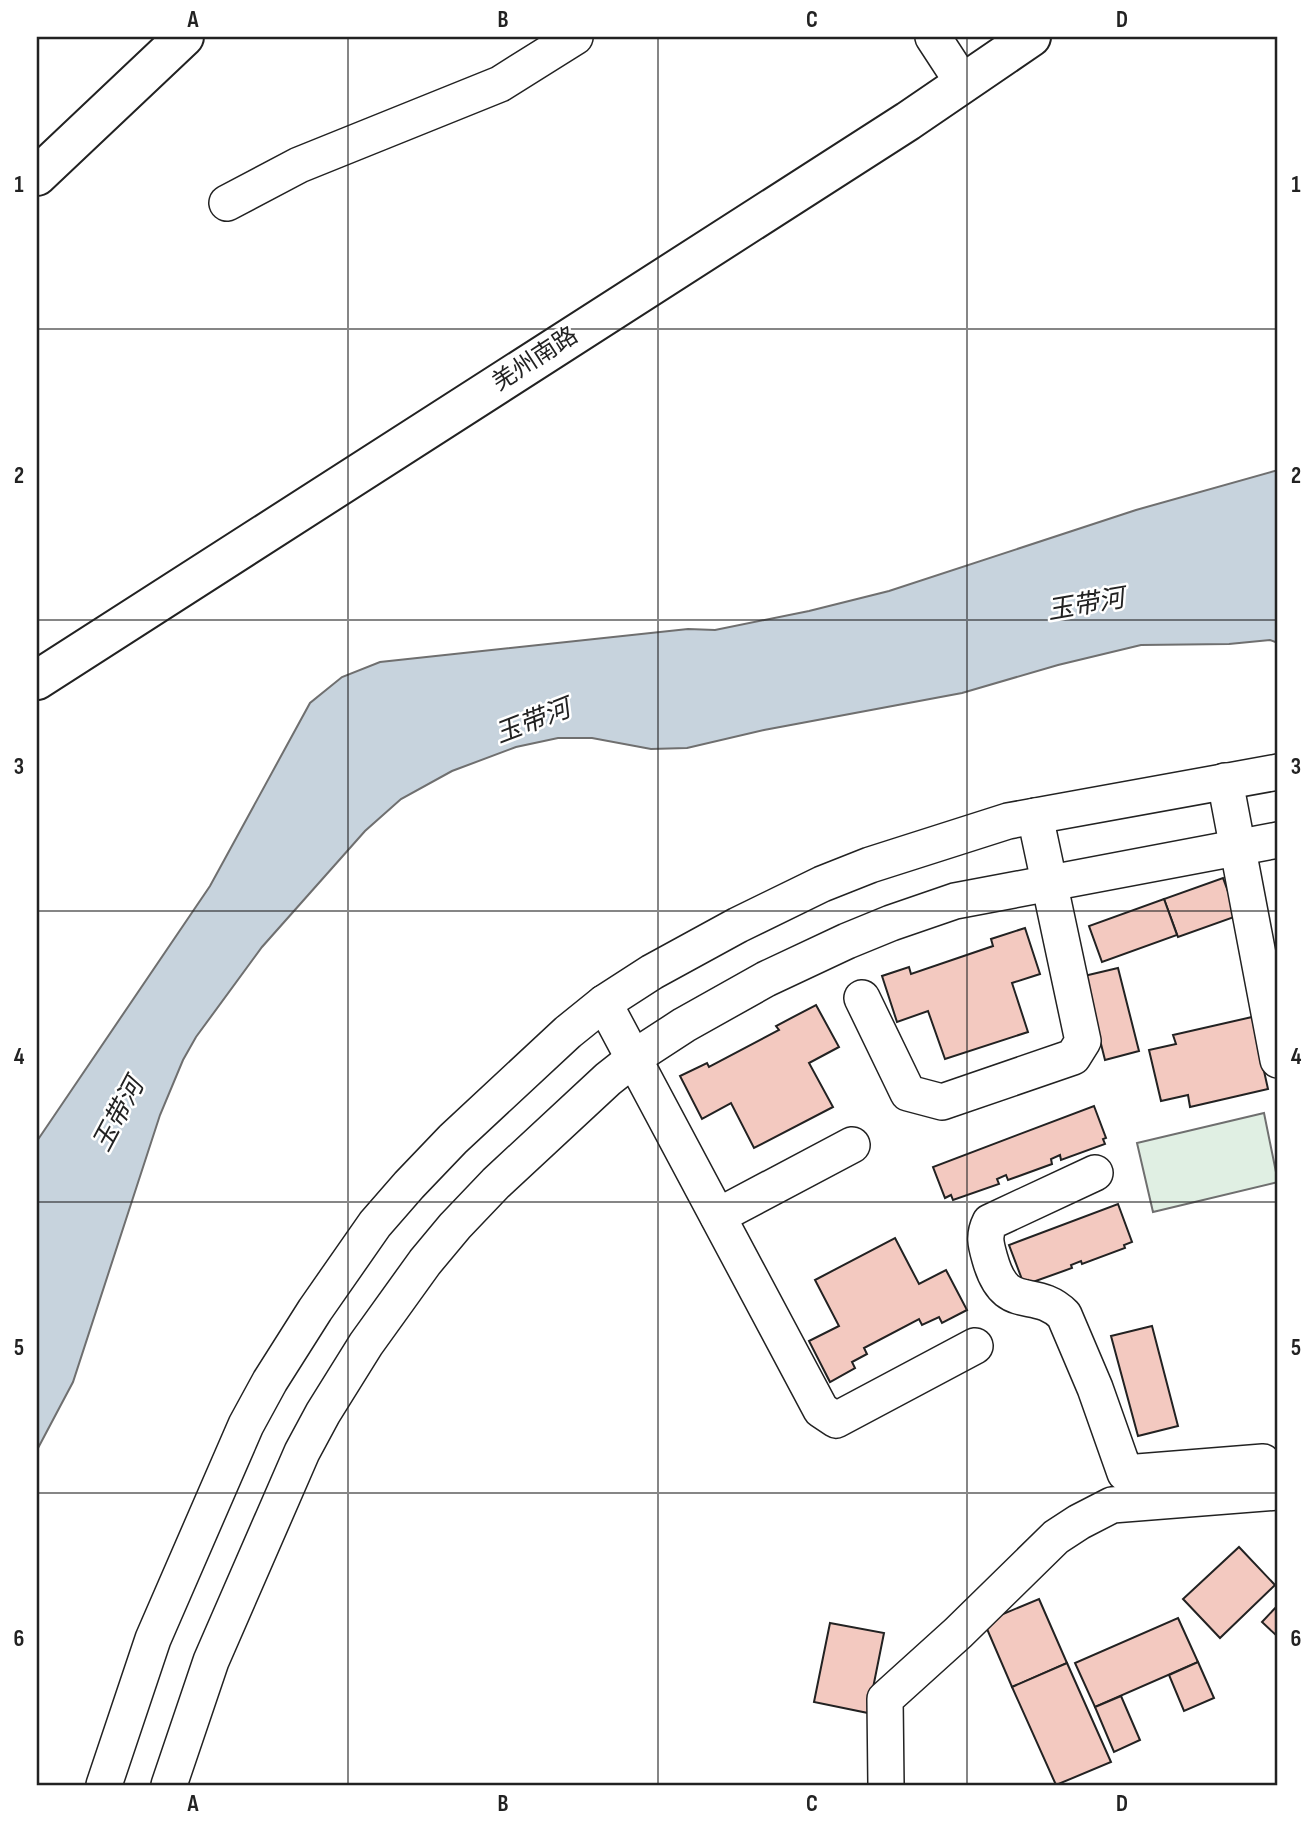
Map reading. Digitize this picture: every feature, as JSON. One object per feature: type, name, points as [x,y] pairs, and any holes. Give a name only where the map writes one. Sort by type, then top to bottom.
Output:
[{"type":"main road","points":[[37,176],[184,37]]},
{"type":"main road","name":"羌州南路","points":[[37,680],[896,128],[1031,37]]},
{"type":"street","points":[[227,203],[299,165],[500,85],[575,37]]},
{"type":"street","points":[[933,37],[963,83]]},
{"type":"street","points":[[104,1785],[153,1639],[246,1425],[270,1381],[375,1224],[418,1175],[568,1032],[604,1003],[652,972],[738,925],[822,884],[936,842],[1007,821],[1278,772]]},
{"type":"street","points":[[1224,781],[1278,1060]]},
{"type":"street","points":[[862,998],[908,1093],[942,1102],[1073,1057],[1083,1041],[1035,816]]},
{"type":"street","points":[[169,1785],[211,1661],[302,1452],[366,1344],[425,1262],[455,1226],[543,1138],[634,1059],[684,1025],[766,979],[847,941],[955,901],[1278,840]]},
{"type":"street","points":[[604,1003],[821,1410],[836,1420],[975,1346]]},
{"type":"street","points":[[718,1216],[852,1145]]},
{"type":"street","points":[[1095,1173],[990,1222],[985,1242],[996,1279],[1010,1293],[1057,1308],[1064,1315],[1095,1388],[1125,1473],[1263,1462],[1278,1477]]},
{"type":"street","points":[[886,1785],[885,1699],[958,1633],[1056,1537],[1112,1505],[1278,1492]]},
{"type":"green space","points":[[1264,1113],[1278,1182],[1153,1212],[1137,1143]]},
{"type":"water","name":"玉带河","points":[[1278,470],[1278,643],[1270,640],[1229,644],[1141,645],[1058,665],[962,693],[764,730],[687,748],[651,749],[592,738],[558,738],[516,747],[452,771],[401,799],[365,831],[262,947],[196,1037],[183,1060],[160,1115],[73,1382],[37,1450],[37,1141],[210,886],[310,703],[342,677],[380,662],[688,629],[715,630],[809,611],[889,591],[1136,510]]},
{"type":"building","points":[[1223,878],[1237,916],[1178,937],[1164,899]]},
{"type":"building","points":[[1164,899],[1177,935],[1102,962],[1089,926]]},
{"type":"building","points":[[1025,928],[1040,974],[1012,983],[1028,1032],[945,1059],[928,1011],[897,1022],[882,976],[909,967],[911,974],[993,946],[991,939]]},
{"type":"building","points":[[1118,968],[1139,1051],[1105,1060],[1084,976]]},
{"type":"building","points":[[816,1005],[839,1047],[809,1063],[833,1107],[754,1148],[731,1103],[702,1119],[680,1076],[707,1063],[709,1067],[779,1030],[776,1026]]},
{"type":"building","points":[[1252,1017],[1268,1089],[1190,1107],[1188,1095],[1161,1101],[1149,1050],[1176,1044],[1173,1035]]},
{"type":"building","points":[[1094,1106],[1106,1138],[1103,1139],[1105,1144],[1061,1160],[1060,1155],[1051,1159],[1052,1164],[1008,1180],[1006,1175],[997,1179],[999,1184],[953,1200],[951,1195],[945,1198],[933,1167]]},
{"type":"building","points":[[1118,1204],[1132,1242],[1124,1245],[1125,1248],[1082,1264],[1081,1261],[1071,1265],[1072,1268],[1030,1283],[1028,1280],[1023,1282],[1009,1245]]},
{"type":"building","points":[[895,1238],[919,1284],[946,1270],[967,1310],[942,1323],[939,1317],[922,1325],[919,1319],[864,1348],[867,1354],[852,1362],[855,1368],[830,1382],[809,1341],[839,1326],[815,1280]]},
{"type":"building","points":[[1152,1326],[1178,1426],[1138,1436],[1111,1336]]},
{"type":"building","points":[[1239,1547],[1275,1585],[1220,1638],[1183,1599]]},
{"type":"building","points":[[1039,1599],[1067,1663],[1012,1687],[984,1622]]},
{"type":"building","points":[[1278,1605],[1278,1637],[1262,1622]]},
{"type":"building","points":[[1178,1618],[1198,1662],[1095,1707],[1075,1663]]},
{"type":"building","points":[[830,1623],[884,1633],[868,1713],[814,1702]]},
{"type":"building","points":[[1198,1662],[1214,1698],[1184,1711],[1169,1675]]},
{"type":"building","points":[[1067,1663],[1111,1762],[1056,1785],[1012,1687]]},
{"type":"building","points":[[1121,1696],[1140,1740],[1114,1752],[1095,1707]]}]
